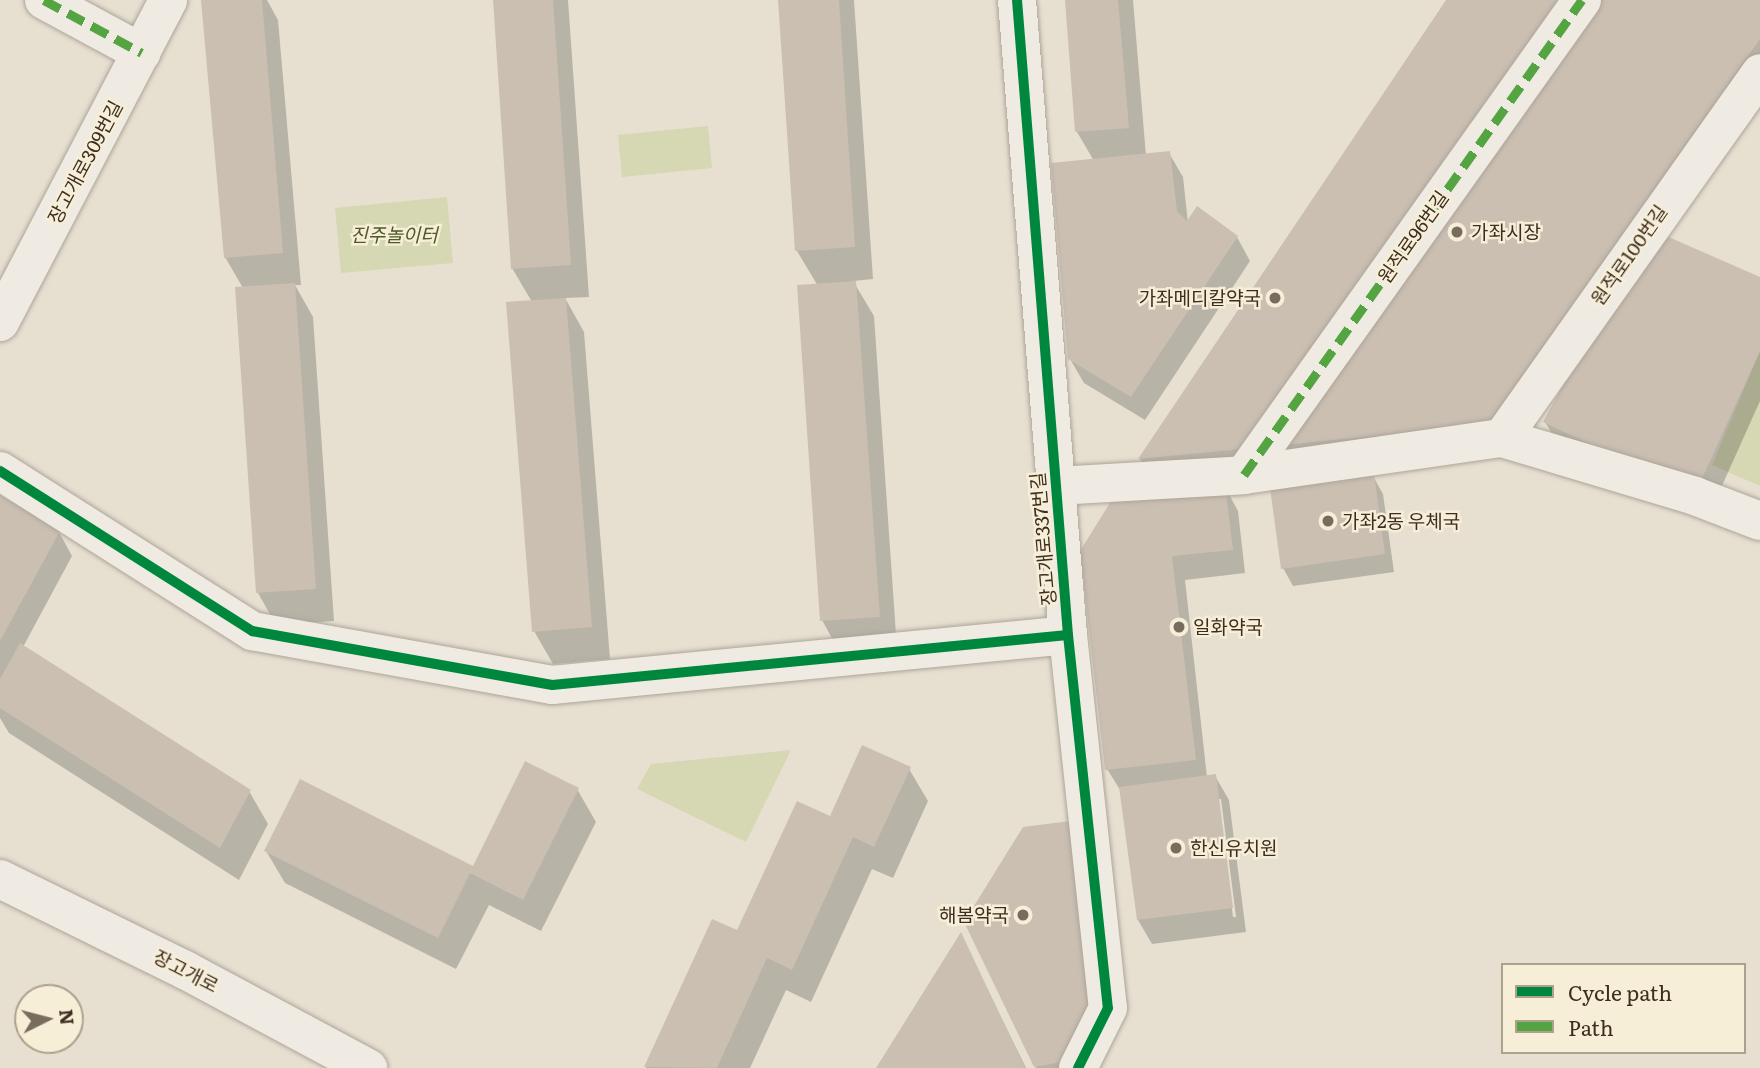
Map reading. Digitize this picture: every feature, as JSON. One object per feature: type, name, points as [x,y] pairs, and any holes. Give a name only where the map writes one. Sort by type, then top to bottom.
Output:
[{"type":"street","points":[[44,0],[142,53]]},
{"type":"street","name":"장고개로309번길","points":[[0,323],[168,0]]},
{"type":"street","name":"장고개로337번길","points":[[1017,0],[1068,635],[1108,1008],[1078,1068]]},
{"type":"street","name":"원적로96번길","points":[[1244,475],[1582,0]]},
{"type":"street","name":"원적로100번길","points":[[1502,438],[1760,73]]},
{"type":"street","points":[[1056,486],[1244,475],[1502,438],[1695,496],[1760,521]]},
{"type":"street","points":[[0,471],[251,631],[552,685],[1068,635]]},
{"type":"street","name":"장고개로","points":[[0,880],[185,970],[368,1068]]},
{"type":"green space","points":[[708,126],[712,168],[622,177],[618,135]]},
{"type":"green space","name":"진주놀이터","points":[[447,197],[453,263],[341,273],[335,208]]},
{"type":"green space","points":[[1760,351],[1760,486],[1712,465]]},
{"type":"green space","points":[[791,750],[746,842],[637,789],[651,764]]},
{"type":"building","points":[[201,0],[262,0],[283,253],[224,258]]},
{"type":"building","points":[[493,0],[553,0],[571,265],[511,269]]},
{"type":"building","points":[[778,0],[839,0],[855,247],[795,251]]},
{"type":"building","points":[[1065,0],[1118,0],[1129,128],[1075,132]]},
{"type":"building","name":"가좌시장","points":[[1446,0],[1760,0],[1760,39],[1487,425],[1138,459]]},
{"type":"building","points":[[1170,151],[1177,211],[1187,221],[1197,206],[1238,236],[1131,397],[1068,359],[1051,163]]},
{"type":"building","points":[[1648,228],[1760,277],[1760,351],[1695,494],[1543,422]]},
{"type":"building","points":[[856,281],[880,617],[820,621],[797,285]]},
{"type":"building","points":[[295,283],[316,589],[256,593],[235,287]]},
{"type":"building","points":[[566,298],[592,627],[532,632],[506,302]]},
{"type":"building","name":"가좌2동 우체국","points":[[1374,474],[1385,554],[1281,569],[1270,488]]},
{"type":"building","points":[[1225,485],[1233,550],[1172,556],[1196,760],[1105,770],[1080,551],[1113,498]]},
{"type":"building","points":[[0,495],[60,531],[0,641]]},
{"type":"building","points":[[20,643],[251,790],[220,848],[0,708],[0,679]]},
{"type":"building","points":[[862,745],[911,767],[874,847],[853,837],[792,970],[767,958],[717,1068],[644,1067],[712,919],[737,930],[797,801],[830,816]]},
{"type":"building","points":[[525,761],[579,788],[523,900],[470,873],[438,938],[264,851],[300,779],[473,866]]},
{"type":"building","name":"한신유치원","points":[[1216,774],[1233,908],[1137,920],[1119,787]]},
{"type":"building","points":[[1070,821],[1093,1006],[1072,1060],[1034,1067],[964,922],[1023,827]]},
{"type":"building","points":[[961,932],[1025,1068],[876,1068]]},
{"type":"marked path","points":[[44,0],[142,53]]},
{"type":"marked path","points":[[1244,475],[1582,0]]},
{"type":"cycle path","points":[[1017,0],[1068,635],[1108,1008],[1078,1068]]},
{"type":"cycle path","points":[[0,471],[252,631],[552,685],[1068,635]]},
{"type":"place","name":"가좌시장","points":[[1457,232]]},
{"type":"place","name":"가좌메디칼약국","points":[[1275,298]]},
{"type":"place","name":"가좌2동 우체국","points":[[1328,521]]},
{"type":"place","name":"일화약국","points":[[1179,627]]},
{"type":"place","name":"한신유치원","points":[[1176,848]]},
{"type":"place","name":"해봄약국","points":[[1023,915]]}]
